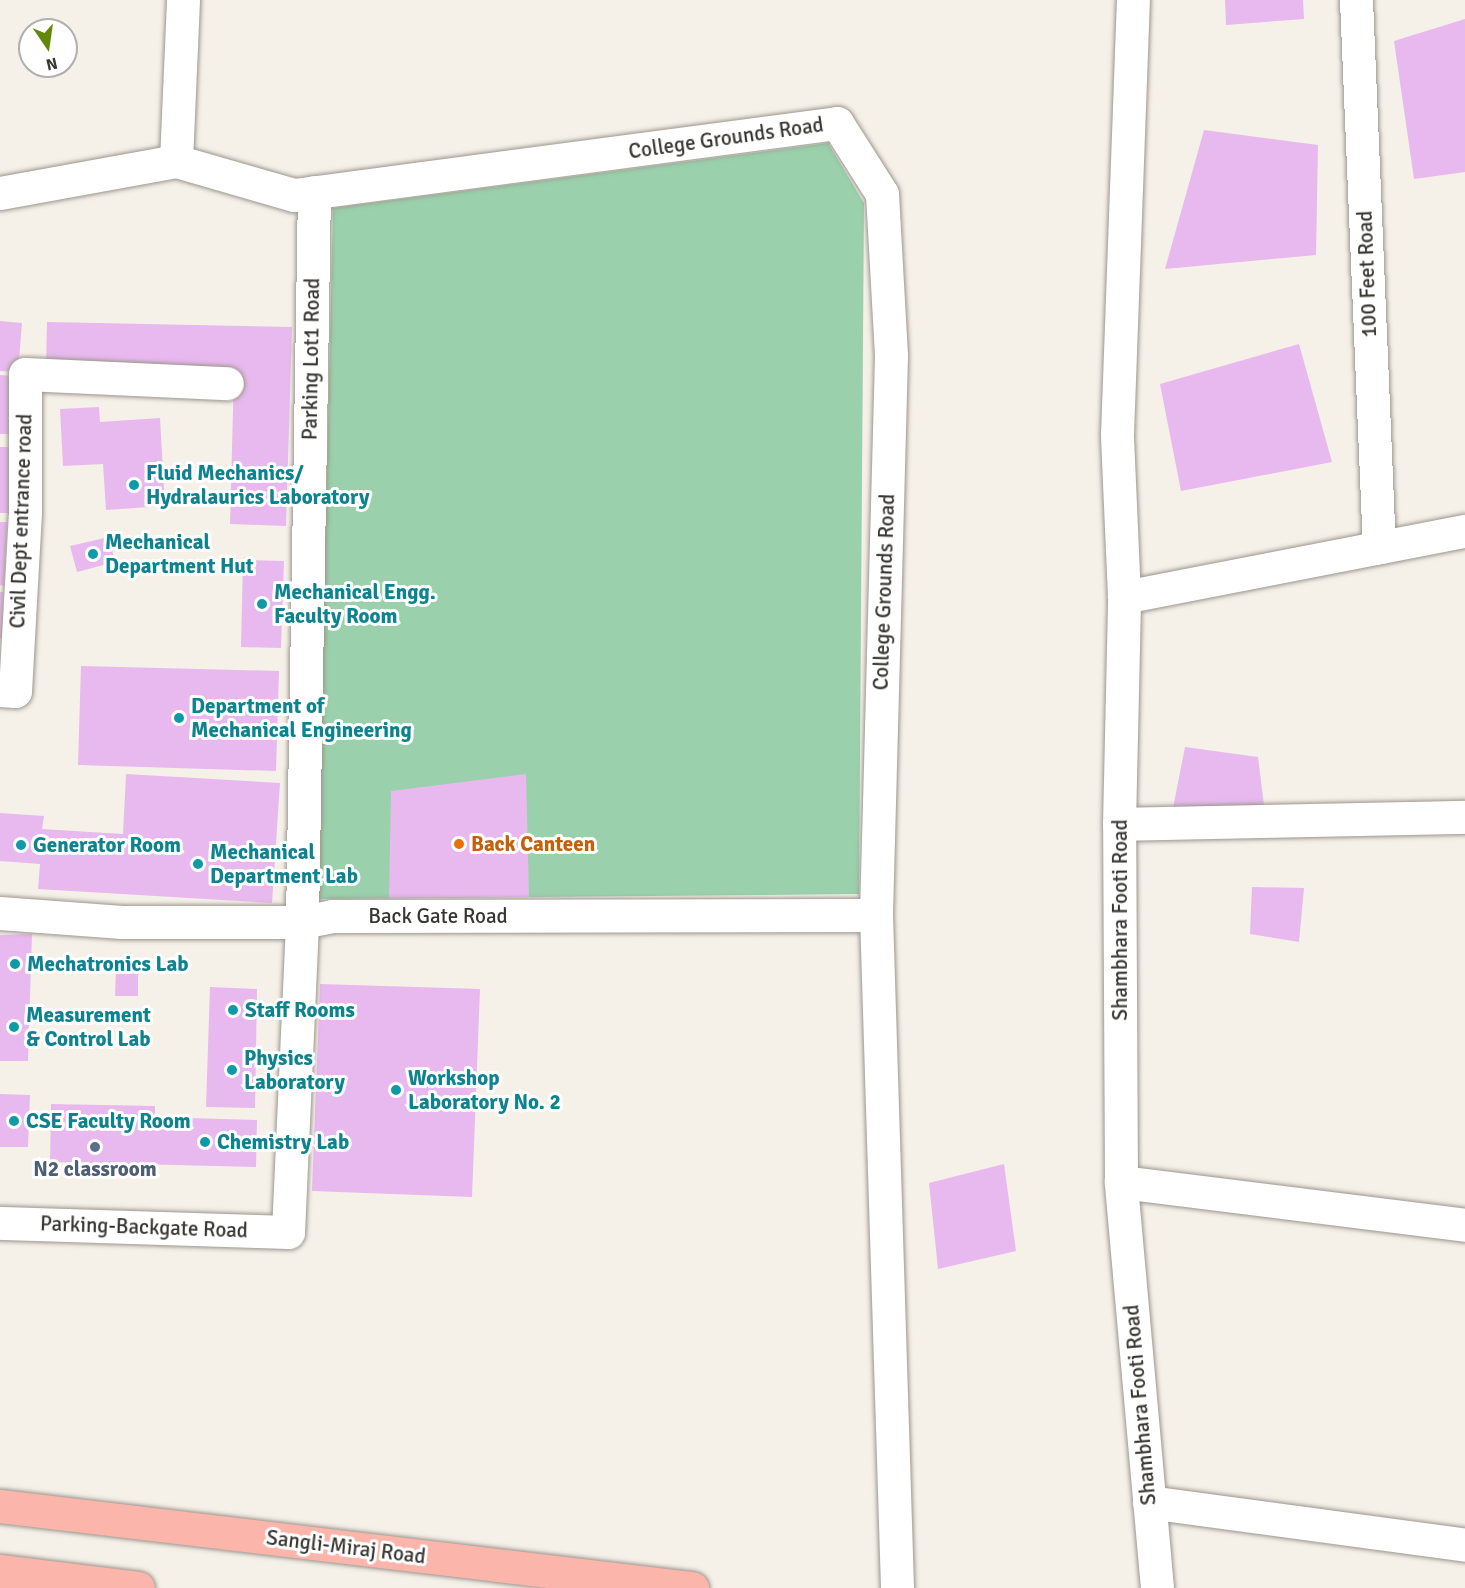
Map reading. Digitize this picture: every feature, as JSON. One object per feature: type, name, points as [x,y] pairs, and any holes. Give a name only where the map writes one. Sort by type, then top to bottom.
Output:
[{"type":"highway","name":"Sangli-Miraj Road","points":[[0,1506],[692,1588]]},
{"type":"highway","points":[[0,1571],[138,1588]]},
{"type":"street","points":[[176,161],[183,0]]},
{"type":"street","name":"Shambhara Footi Road","points":[[1133,0],[1117,434],[1125,597],[1119,824],[1121,1182],[1157,1588]]},
{"type":"street","name":"100 Feet Road","points":[[1356,0],[1379,548]]},
{"type":"street","name":"College Grounds Road","points":[[0,192],[176,161],[294,195],[837,123],[882,194],[891,356],[876,915]]},
{"type":"street","name":"Parking Lot1 Road","points":[[288,1232],[302,922],[314,192]]},
{"type":"street","name":"Civil Dept entrance road","points":[[0,690],[15,690],[25,510],[25,374],[227,383]]},
{"type":"street","points":[[1125,597],[1465,531]]},
{"type":"street","points":[[1119,824],[1465,817]]},
{"type":"street","name":"Back Gate Road","points":[[0,913],[122,922],[302,922],[332,916],[876,915]]},
{"type":"street","points":[[876,915],[897,1588]]},
{"type":"street","points":[[1121,1182],[1465,1225]]},
{"type":"street","name":"Parking-Backgate Road","points":[[0,1223],[288,1232]]},
{"type":"street","points":[[1149,1502],[1465,1545]]},
{"type":"green space","points":[[828,143],[864,203],[859,894],[317,899],[333,208]]},
{"type":"building","points":[[1225,0],[1303,0],[1304,19],[1226,25]]},
{"type":"building","points":[[1465,19],[1465,172],[1414,179],[1394,41]]},
{"type":"building","points":[[1204,130],[1318,145],[1316,255],[1165,269]]},
{"type":"building","points":[[0,321],[22,323],[18,372],[0,371]]},
{"type":"building","points":[[47,322],[292,327],[286,526],[230,524],[234,372],[46,367]]},
{"type":"building","points":[[1299,344],[1332,462],[1181,491],[1160,384]]},
{"type":"building","points":[[0,375],[14,376],[11,434],[0,434]]},
{"type":"building","name":"Fluid Mechanics/ Hydralaurics Laboratory","points":[[99,407],[100,422],[160,418],[165,506],[106,510],[103,464],[63,466],[60,409]]},
{"type":"building","points":[[0,447],[13,447],[12,513],[0,513]]},
{"type":"building","points":[[0,522],[7,522],[4,586],[0,585]]},
{"type":"building","name":"Mechanical Department Hut","points":[[109,537],[115,562],[77,572],[70,546]]},
{"type":"building","name":"Mechanical Engg. Faculty Room","points":[[243,560],[284,561],[281,648],[241,647]]},
{"type":"building","points":[[0,592],[3,592],[2,638],[0,638]]},
{"type":"building","name":"Department of Mechanical Engineering","points":[[81,666],[279,671],[276,771],[78,765]]},
{"type":"building","points":[[1185,747],[1258,757],[1266,821],[1170,823]]},
{"type":"building","name":"Mechanical Department Lab","points":[[126,774],[280,783],[272,903],[38,889],[40,864],[0,861],[0,813],[44,816],[42,829],[123,834]]},
{"type":"building","name":"Back Canteen","points":[[526,774],[529,897],[389,898],[391,791]]},
{"type":"building","points":[[1252,887],[1304,888],[1299,942],[1250,934]]},
{"type":"building","points":[[32,934],[28,1061],[0,1061],[0,935]]},
{"type":"building","points":[[116,970],[138,971],[138,996],[115,996]]},
{"type":"building","name":"Workshop Laboratory No. 2","points":[[320,984],[480,989],[472,1197],[312,1191]]},
{"type":"building","name":"Physics Laboratory","points":[[210,987],[257,989],[255,1108],[206,1107]]},
{"type":"building","name":"CSE Faculty Room","points":[[0,1094],[30,1095],[28,1147],[0,1147]]},
{"type":"building","points":[[51,1104],[155,1106],[155,1117],[257,1120],[256,1167],[50,1162]]},
{"type":"building","points":[[1004,1164],[1016,1251],[938,1269],[929,1183]]},
{"type":"place","name":"Fluid Mechanics/ Hydralaurics Laboratory","points":[[134,485]]},
{"type":"place","name":"Mechanical Department Hut","points":[[93,554]]},
{"type":"place","name":"Mechanical Engg. Faculty Room","points":[[262,604]]},
{"type":"place","name":"Department of Mechanical Engineering","points":[[179,718]]},
{"type":"place","name":"Back Canteen","points":[[459,844]]},
{"type":"place","name":"Generator Room","points":[[21,845]]},
{"type":"place","name":"Mechanical Department Lab","points":[[198,864]]},
{"type":"place","name":"Mechatronics Lab","points":[[15,964]]},
{"type":"place","name":"Staff Rooms","points":[[233,1010]]},
{"type":"place","name":"Measurement & Control Lab","points":[[14,1027]]},
{"type":"place","name":"Physics Laboratory","points":[[232,1070]]},
{"type":"place","name":"Workshop Laboratory No. 2","points":[[396,1090]]},
{"type":"place","name":"CSE Faculty Room","points":[[14,1121]]},
{"type":"place","name":"Chemistry Lab","points":[[205,1142]]},
{"type":"place","name":"N2 classroom","points":[[95,1147]]}]
